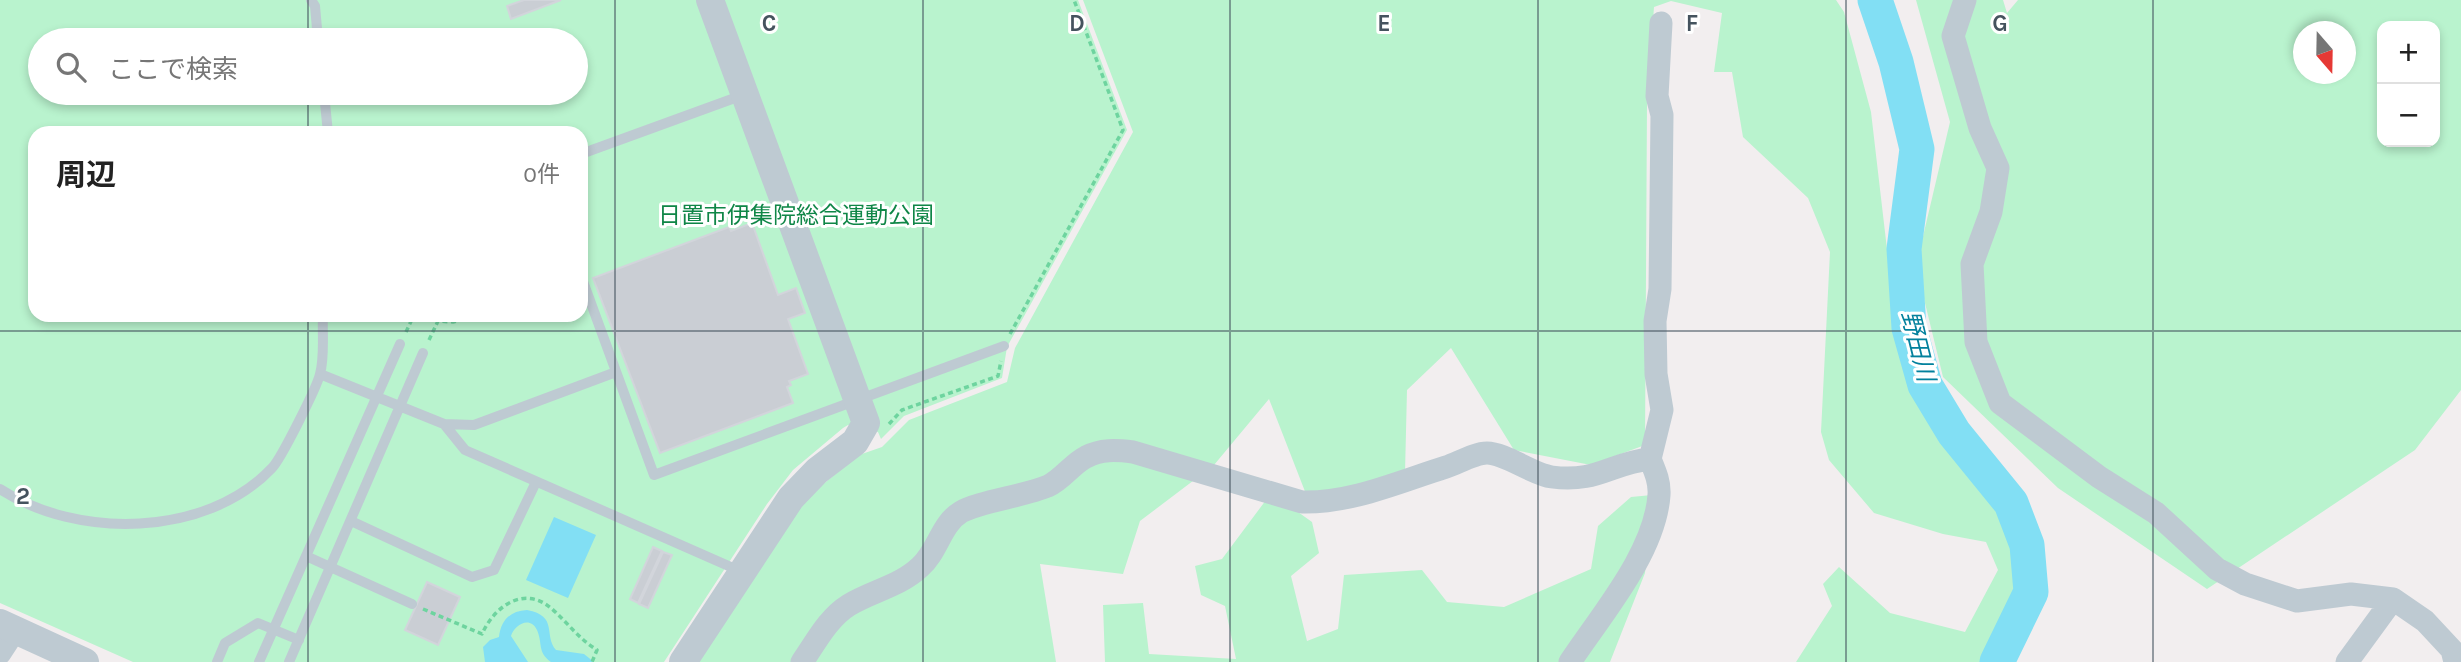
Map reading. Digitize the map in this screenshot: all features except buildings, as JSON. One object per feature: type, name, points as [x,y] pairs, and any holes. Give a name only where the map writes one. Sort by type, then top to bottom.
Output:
[{"type":"street","points":[[683,662],[791,498],[817,471],[855,442],[865,426],[858,399],[710,0]]},
{"type":"street","points":[[1965,0],[1953,36],[1980,128],[1998,168],[1991,212],[1972,264],[1976,342],[2000,403],[2099,477],[2156,513],[2217,569],[2245,584],[2297,601],[2351,594],[2393,599],[2425,621],[2452,650],[2455,662]]},
{"type":"street","points":[[1570,662],[1637,562],[1659,496],[1658,477],[1650,459],[1662,410],[1656,374],[1655,321],[1660,289],[1662,115],[1657,96],[1661,23]]},
{"type":"street","points":[[802,662],[833,617],[850,604],[901,581],[921,567],[938,545],[949,520],[963,510],[1013,499],[1051,485],[1085,457],[1108,450],[1133,452],[1301,502],[1324,503],[1356,497],[1487,453],[1549,477],[1574,479],[1596,477],[1633,461],[1650,459]]},
{"type":"street","points":[[2347,662],[2393,599]]},
{"type":"street","points":[[5,636],[85,662]]},
{"type":"lane","points":[[311,0],[315,6],[317,28]]},
{"type":"lane","points":[[588,151],[745,94]]},
{"type":"lane","points":[[325,105],[327,126]]},
{"type":"lane","points":[[588,295],[654,475],[1004,346]]},
{"type":"lane","points":[[0,489],[19,501],[63,519],[111,525],[156,522],[200,512],[238,494],[273,467],[320,374],[323,322]]},
{"type":"lane","points":[[259,662],[400,344]]},
{"type":"lane","points":[[289,662],[423,353]]},
{"type":"lane","points":[[320,374],[444,424],[474,425],[617,372]]},
{"type":"lane","points":[[444,424],[465,450],[743,572]]},
{"type":"lane","points":[[351,520],[472,577],[494,570],[536,482]]},
{"type":"lane","points":[[306,556],[412,604]]},
{"type":"lane","points":[[217,662],[225,643],[258,623],[299,640]]},
{"type":"path","points":[[865,426],[884,430],[902,410],[998,376],[1004,346],[1123,130],[1074,0]]},
{"type":"path","points":[[423,353],[438,322]]},
{"type":"path","points":[[412,604],[482,634],[491,616],[506,603],[526,598],[539,601],[550,607],[584,643],[597,650],[592,662]]},
{"type":"green space","name":"日置市伊集院総合運動公園","points":[[0,0],[1078,0],[1127,130],[1007,347],[1002,378],[904,416],[881,439],[878,432],[848,425],[793,470],[767,504],[664,662],[133,662],[0,603]]},
{"type":"green space","points":[[1083,0],[1836,0],[1844,12],[1871,112],[1890,275],[1913,393],[2002,509],[2022,590],[1983,662],[1796,662],[1832,606],[1823,584],[1839,567],[1890,613],[1965,632],[1998,570],[1986,542],[1943,534],[1874,513],[1829,460],[1821,432],[1830,252],[1808,198],[1743,137],[1732,72],[1714,72],[1722,13],[1671,1],[1654,7],[1647,104],[1645,445],[1591,465],[1514,450],[1451,348],[1407,390],[1405,473],[1346,490],[1306,494],[1269,399],[1214,465],[1140,521],[1123,574],[1040,564],[1056,662],[698,662],[806,498],[859,455],[882,447],[909,420],[1007,382],[1015,348],[1133,132]]},
{"type":"green space","points":[[1916,0],[2003,0],[2007,13],[2018,0],[2461,0],[2461,390],[2415,450],[2207,589],[2058,488],[1943,377],[1916,266],[1950,122]]},
{"type":"green space","points":[[1652,495],[1645,573],[1610,662],[1105,662],[1103,605],[1143,603],[1149,654],[1236,659],[1225,606],[1201,595],[1195,566],[1222,559],[1266,500],[1284,502],[1312,522],[1319,553],[1291,576],[1307,641],[1338,629],[1344,575],[1422,570],[1447,602],[1504,607],[1591,569],[1598,526],[1631,497]]},
{"type":"water","points":[[554,517],[596,535],[568,598],[526,580]]},
{"type":"water","points":[[527,610],[537,613],[547,621],[556,650],[584,654],[594,662],[551,662],[542,651],[537,630],[526,622],[519,625],[511,636],[528,662],[485,662],[483,647],[490,640],[499,637],[507,618],[516,612]]},
{"type":"waterway","name":"野田川","points":[[1875,0],[1896,62],[1917,149],[1904,249],[1909,328],[1925,385],[1954,433],[2011,503],[2027,545],[2031,592],[1997,662]]}]
